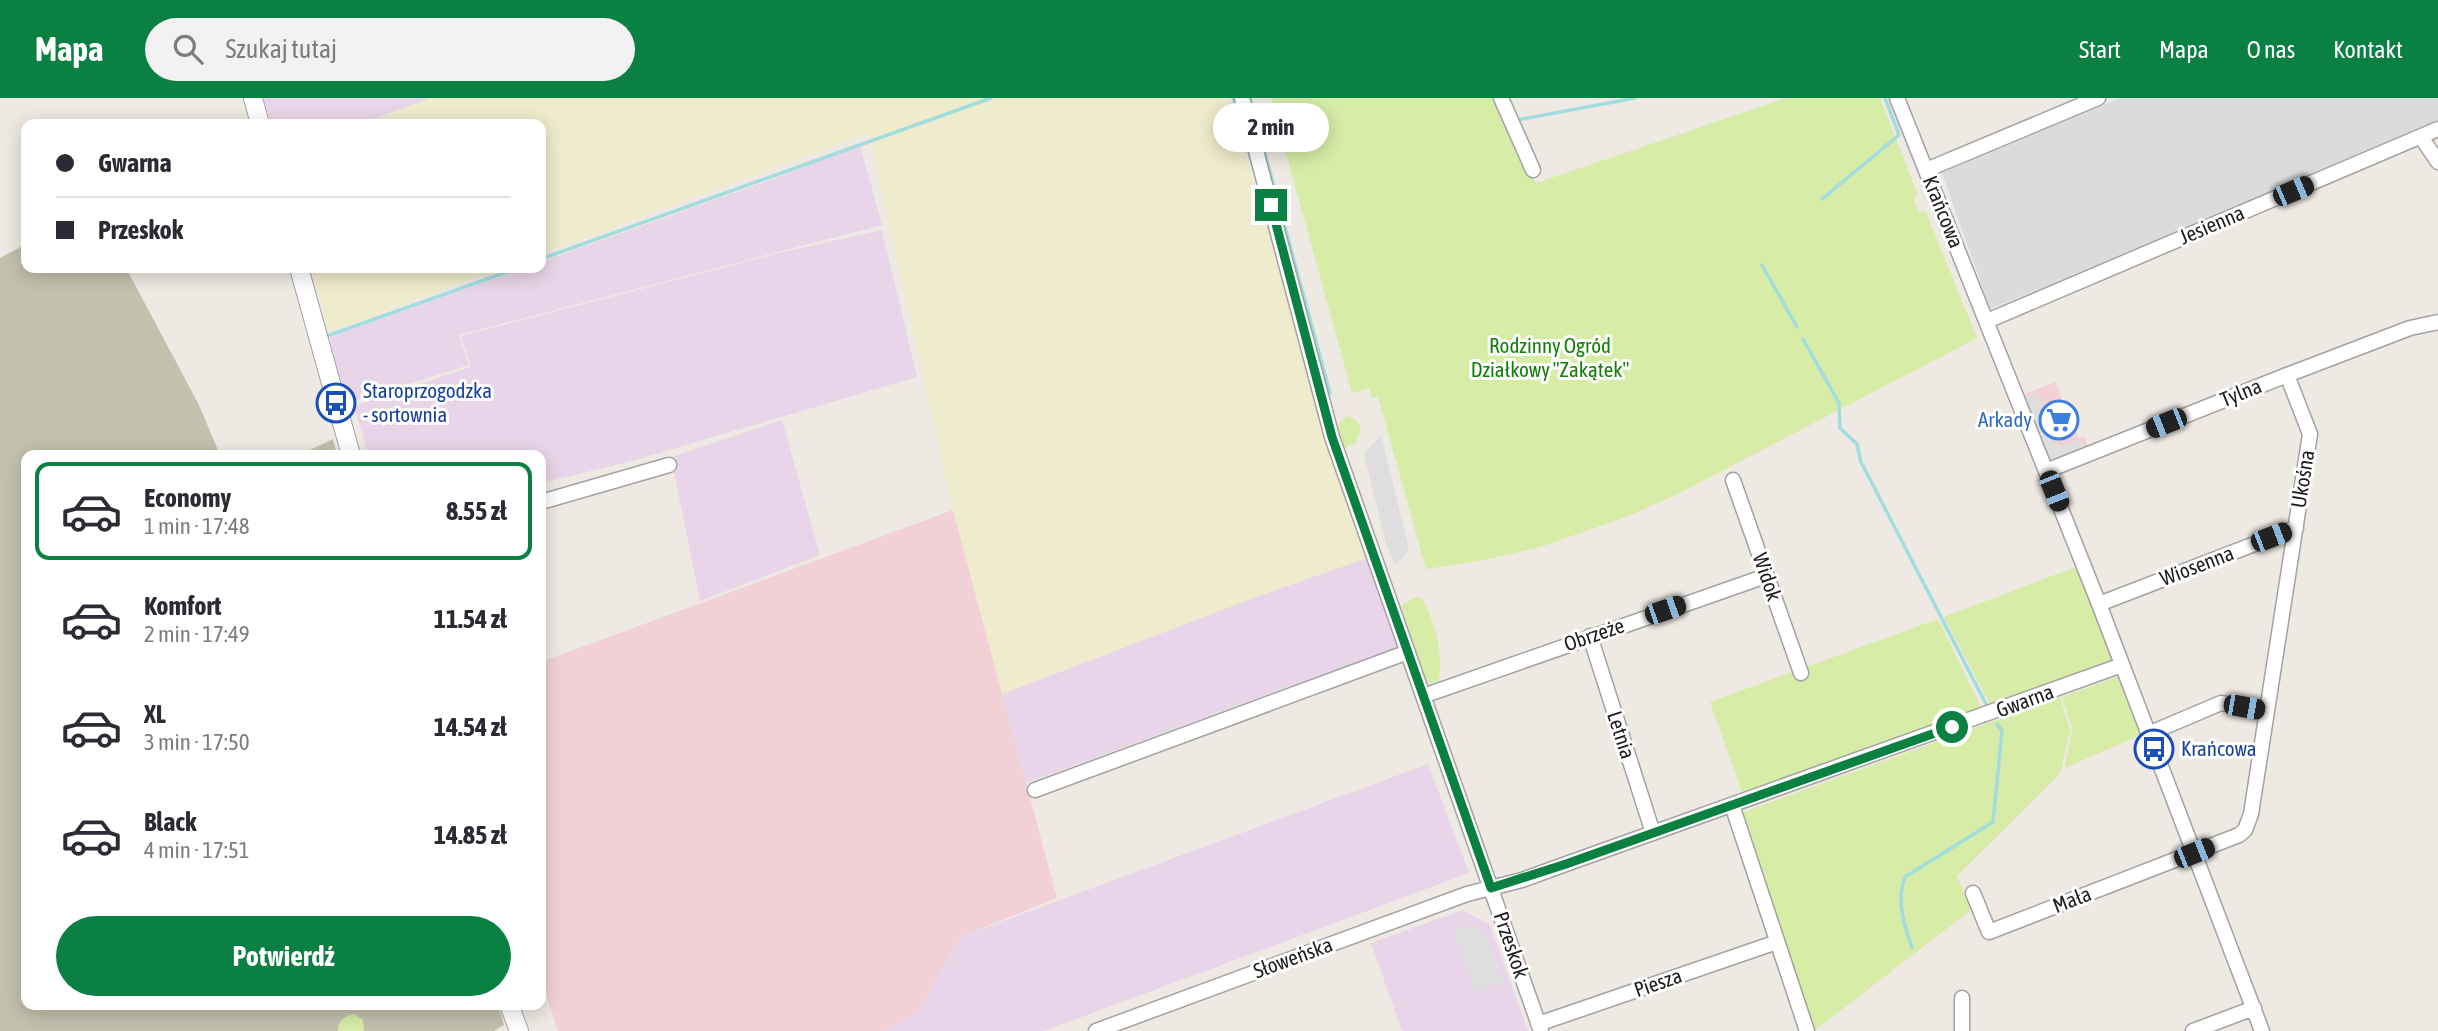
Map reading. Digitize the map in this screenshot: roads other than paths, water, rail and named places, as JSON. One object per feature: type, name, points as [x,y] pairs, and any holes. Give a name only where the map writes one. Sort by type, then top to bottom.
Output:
[{"type":"street","points":[[253,98],[259,119]]},
{"type":"street","name":"Przeskok","points":[[1242,98],[1332,437],[1540,1027]]},
{"type":"street","points":[[1501,98],[1533,170]]},
{"type":"street","name":"Krańcowa","points":[[1897,98],[2099,604],[2262,1031]]},
{"type":"street","points":[[1926,170],[2098,98]]},
{"type":"street","name":"Jesienna","points":[[1987,321],[2438,129]]},
{"type":"street","points":[[2421,136],[2438,162]]},
{"type":"street","points":[[300,273],[350,450]]},
{"type":"street","name":"Tylna","points":[[2046,471],[2287,374],[2410,328],[2438,322]]},
{"type":"street","name":"Ukośna","points":[[2194,853],[2239,835],[2249,823],[2310,434],[2287,374]]},
{"type":"street","points":[[546,501],[669,464]]},
{"type":"street","name":"Widok","points":[[1733,480],[1801,673]]},
{"type":"street","name":"Wiosenna","points":[[2099,604],[2296,528]]},
{"type":"street","name":"Obrzeże","points":[[1423,696],[1766,576]]},
{"type":"street","name":"Letnia","points":[[1590,636],[1653,833]]},
{"type":"street","points":[[1035,790],[1408,652]]},
{"type":"street","name":"Gwarna","points":[[1491,888],[1522,880],[2122,665]]},
{"type":"street","points":[[2148,734],[2221,703],[2267,711]]},
{"type":"street","points":[[1732,804],[1807,1031]]},
{"type":"street","name":"Mała","points":[[1973,893],[1989,932],[2194,853]]},
{"type":"street","name":"Słoweńska","points":[[1096,1031],[1491,888]]},
{"type":"street","name":"Piesza","points":[[1540,1027],[1777,942]]},
{"type":"street","points":[[1962,998],[1962,1031]]},
{"type":"street","points":[[2193,1031],[2254,1008]]},
{"type":"street","points":[[511,1010],[519,1031]]},
{"type":"waterway","points":[[546,257],[991,98]]},
{"type":"waterway","points":[[1233,98],[1253,165]]},
{"type":"waterway","points":[[1250,98],[1330,393]]},
{"type":"waterway","points":[[1517,120],[1635,98]]},
{"type":"waterway","points":[[1822,199],[1899,135],[1885,98]]},
{"type":"waterway","points":[[1762,265],[1797,327]]},
{"type":"waterway","points":[[327,336],[504,273]]},
{"type":"waterway","points":[[1803,339],[1839,403],[1840,428],[1857,444],[1861,462],[1987,706]]},
{"type":"waterway","points":[[1912,948],[1901,904],[1905,877],[1993,822],[2002,731],[1997,724]]},
{"type":"place","name":"Staroprzogodzka - sortownia","points":[[336,403]]},
{"type":"place","name":"Arkady","points":[[2059,420]]},
{"type":"place","name":"Krańcowa","points":[[2154,749]]},
{"type":"park label","name":"Rodzinny Ogród Działkowy \"Zakątek\"","points":[[1550,358]]}]
